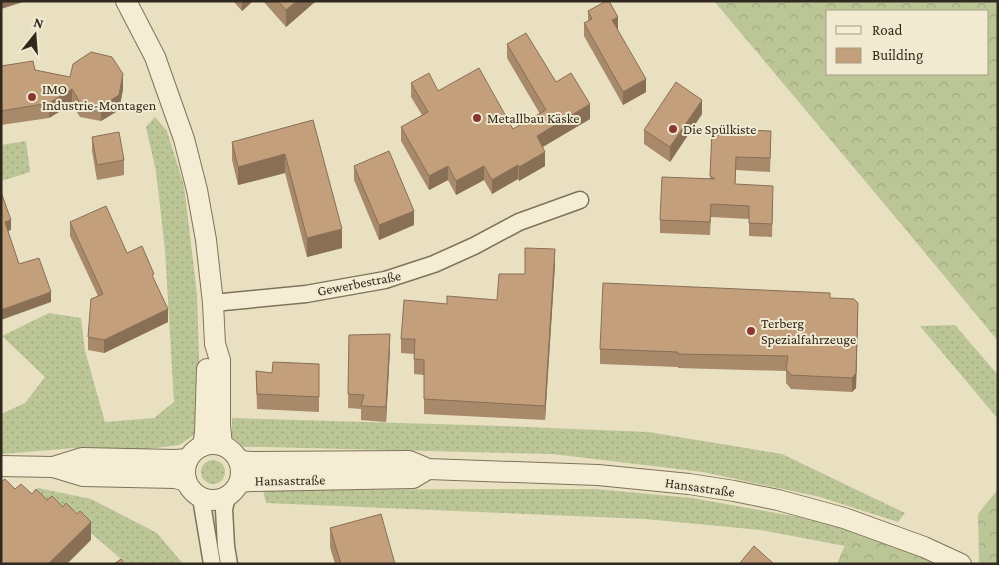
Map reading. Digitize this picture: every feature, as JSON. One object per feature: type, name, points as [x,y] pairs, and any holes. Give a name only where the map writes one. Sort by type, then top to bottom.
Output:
[{"type":"street","points":[[126,1],[155,57],[184,139],[197,190],[206,240],[213,302],[215,344],[220,360],[221,434],[186,466],[186,481],[195,494],[202,498],[219,500],[227,497]]},
{"type":"street","name":"Gewerbestraße","points":[[213,302],[306,294],[385,280],[434,264],[474,246],[519,222],[580,200]]},
{"type":"street","name":"Hansastraße","points":[[204,450],[229,448],[240,461],[242,468],[240,482],[227,497]]},
{"type":"street","points":[[54,467],[82,458],[169,460],[204,450]]},
{"type":"street","name":"Hansastraße","points":[[240,461],[409,461],[428,469],[598,475],[689,484],[778,500],[844,518],[924,547],[961,564]]},
{"type":"street","points":[[1,466],[54,467],[82,476],[174,478],[186,481]]},
{"type":"street","name":"Hansastraße","points":[[240,482],[250,480],[413,478],[428,469]]},
{"type":"street","points":[[227,497],[224,519],[229,564]]},
{"type":"street","points":[[202,498],[212,564]]},
{"type":"green space","points":[[714,1],[998,1],[998,341],[902,225]]},
{"type":"green space","points":[[155,117],[167,131],[184,186],[197,294],[200,390],[197,433],[179,445],[139,450],[75,448],[1,454],[1,414],[25,403],[45,377],[2,336],[49,313],[81,318],[85,351],[105,422],[154,418],[174,402],[165,250],[156,171],[146,127]]},
{"type":"green space","points":[[26,141],[30,172],[1,181],[1,145]]},
{"type":"green space","points":[[955,325],[998,375],[998,419],[920,326]]},
{"type":"green space","points":[[232,418],[648,432],[782,454],[905,513],[898,522],[820,497],[703,472],[552,454],[244,447],[232,437]]},
{"type":"green space","points":[[213,460],[222,463],[225,472],[222,481],[213,484],[204,481],[201,472],[204,463]]},
{"type":"green space","points":[[38,488],[91,499],[157,533],[183,564],[127,564],[84,527],[31,498]]},
{"type":"green space","points":[[596,489],[692,498],[852,528],[845,546],[761,530],[645,519],[266,503],[263,490]]},
{"type":"green space","points":[[998,489],[998,564],[982,564],[979,562],[978,514]]},
{"type":"green space","points":[[852,528],[941,564],[837,564]]},
{"type":"building","points":[[278,1],[297,1],[286,10]]},
{"type":"building","points":[[609,1],[618,17],[612,20],[646,79],[623,92],[584,23],[592,19],[588,11]]},
{"type":"building","points":[[526,33],[556,82],[571,73],[590,104],[537,136],[545,152],[492,180],[484,166],[456,181],[448,166],[429,176],[401,127],[428,112],[411,83],[429,73],[438,91],[479,68],[513,129],[546,110],[507,44]]},
{"type":"building","points":[[91,52],[112,57],[123,74],[119,95],[101,107],[80,103],[72,89],[49,103],[1,111],[1,66],[33,61],[35,70],[70,77],[73,64]]},
{"type":"building","points":[[676,82],[702,100],[670,147],[644,130]]},
{"type":"building","points":[[313,120],[342,229],[307,238],[285,154],[238,167],[232,142]]},
{"type":"building","points":[[712,129],[771,131],[770,158],[736,157],[735,184],[773,186],[772,224],[749,223],[749,206],[711,204],[710,222],[660,220],[662,177],[715,179],[710,176]]},
{"type":"building","points":[[119,132],[124,160],[97,165],[92,137]]},
{"type":"building","points":[[389,151],[414,211],[379,225],[354,166]]},
{"type":"building","points":[[1,192],[11,220],[5,222],[19,264],[39,258],[51,292],[1,310]]},
{"type":"building","points":[[106,206],[127,253],[142,246],[154,274],[152,275],[168,309],[104,340],[88,337],[91,299],[103,294],[70,222]]},
{"type":"building","points":[[525,248],[555,249],[545,406],[424,399],[424,360],[414,359],[415,339],[401,339],[404,300],[447,304],[447,296],[497,300],[499,274],[525,274]]},
{"type":"building","points":[[603,283],[830,293],[830,298],[854,299],[858,303],[856,373],[852,378],[791,375],[786,369],[788,356],[678,354],[678,352],[600,349]]},
{"type":"building","points":[[390,334],[386,407],[361,406],[364,395],[348,394],[349,335]]},
{"type":"building","points":[[273,362],[319,364],[319,397],[257,394],[256,371],[272,373]]},
{"type":"building","points":[[5,479],[15,489],[21,484],[32,494],[36,489],[47,500],[52,496],[63,507],[66,503],[77,514],[80,511],[91,522],[48,564],[1,564],[1,482]]},
{"type":"building","points":[[381,514],[395,564],[341,564],[330,528]]},
{"type":"building","points":[[754,546],[774,564],[739,564]]},
{"type":"building","points":[[121,559],[125,564],[114,564]]},
{"type":"place","name":"IMO Industrie-Montagen","points":[[32,97]]},
{"type":"place","name":"Metallbau Käske","points":[[477,118]]},
{"type":"place","name":"Die Spülkiste","points":[[673,129]]},
{"type":"place","name":"Terberg Spezialfahrzeuge","points":[[751,331]]}]
